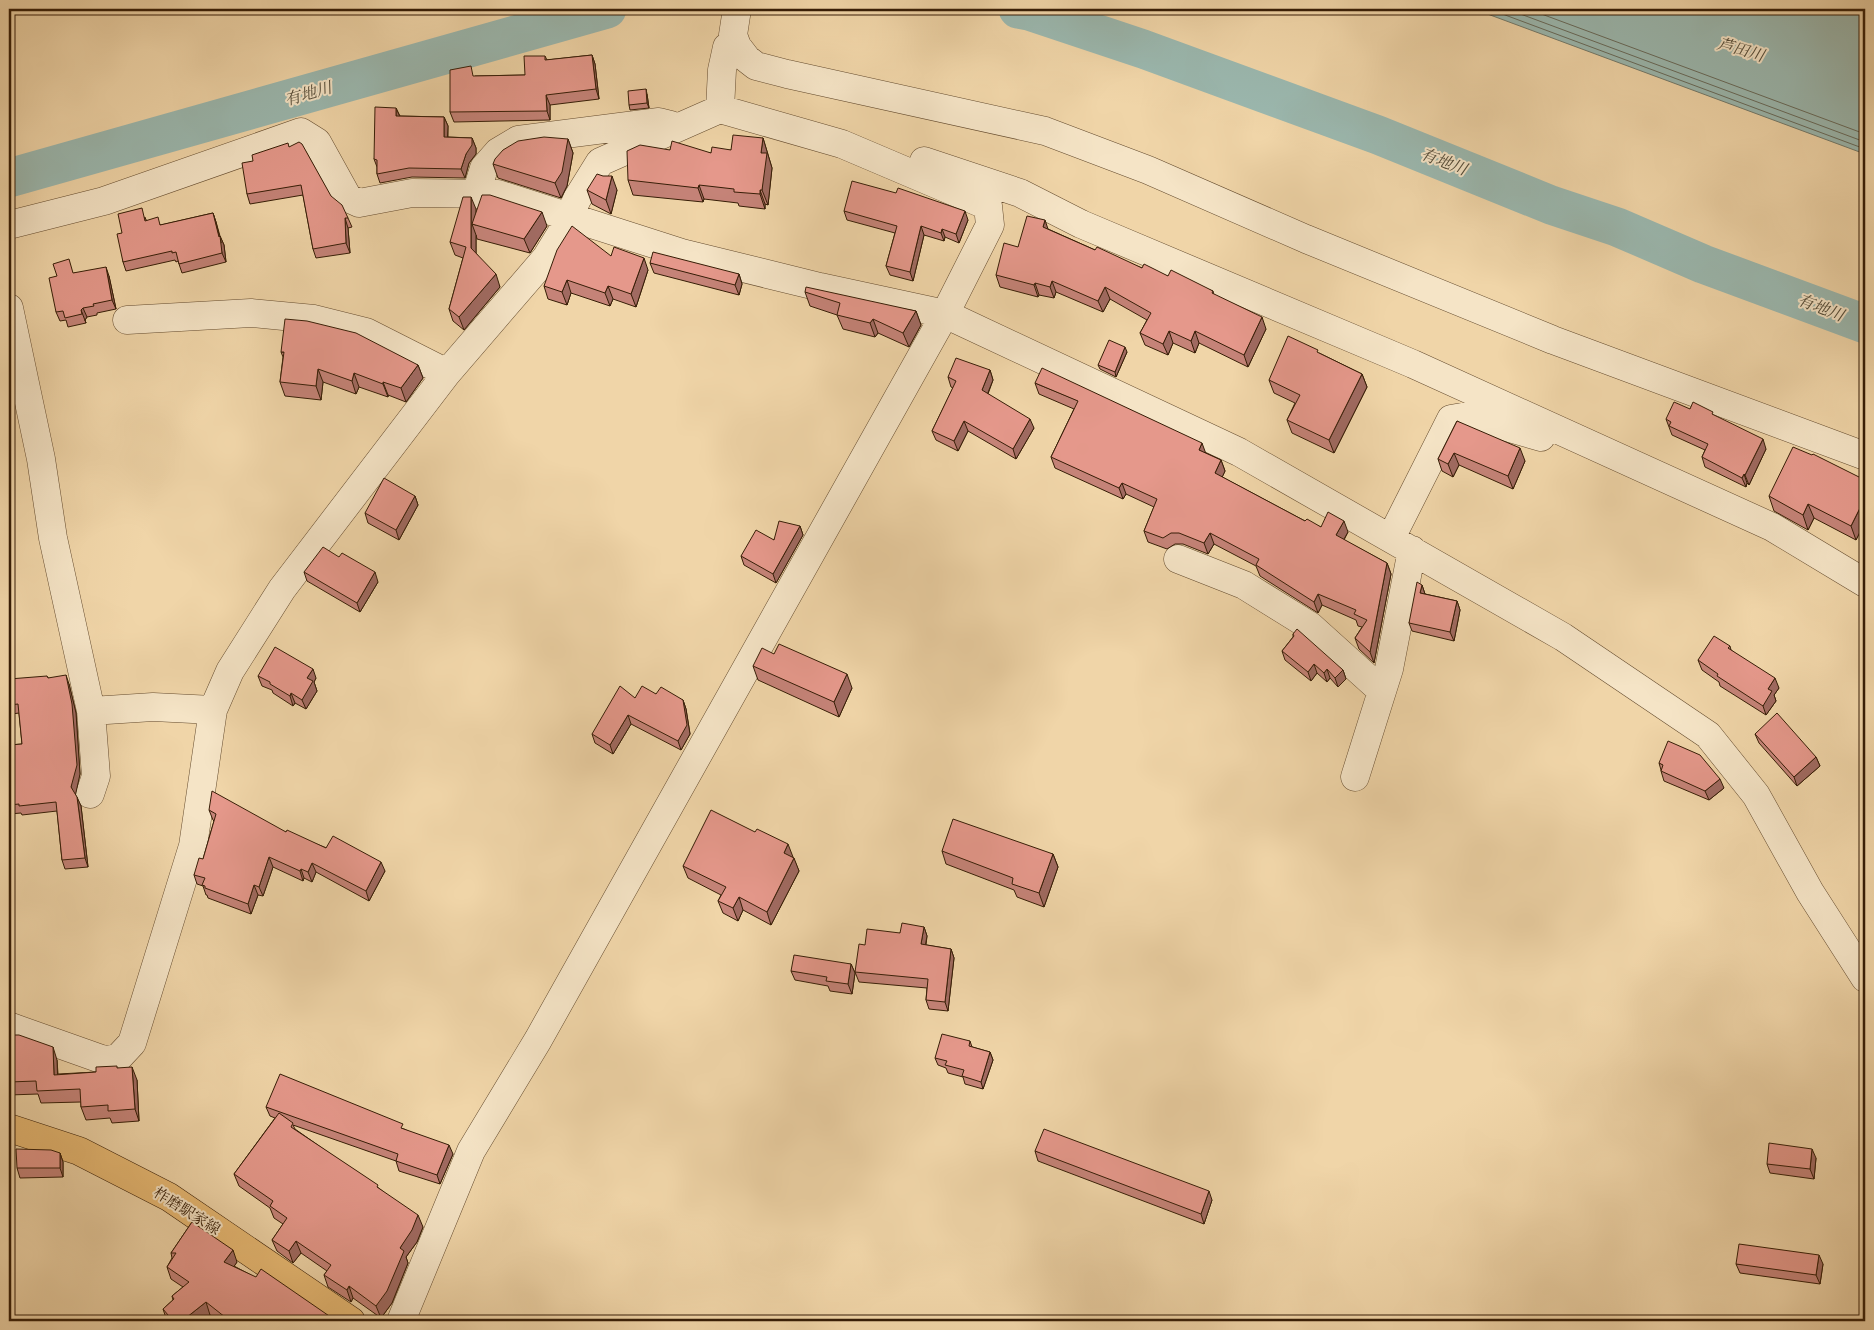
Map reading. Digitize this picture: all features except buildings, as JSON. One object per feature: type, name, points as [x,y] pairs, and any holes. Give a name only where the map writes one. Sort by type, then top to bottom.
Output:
[{"type":"main road","name":"柞磨駅家線","points":[[9,1128],[79,1152],[169,1197],[351,1321]]},
{"type":"street","points":[[720,109],[722,70],[727,47],[734,38],[737,9]]},
{"type":"street","points":[[734,38],[747,59],[756,66],[1045,131],[1148,170],[1306,240],[1553,340],[1865,456]]},
{"type":"street","points":[[9,1028],[11,1027],[104,1060],[118,1058],[132,1043],[193,846],[213,710],[230,671],[282,589],[447,373],[546,258],[569,218],[577,199],[600,162],[720,109],[842,144],[988,206],[990,225],[945,314],[538,1040],[471,1151],[401,1321]]},
{"type":"street","points":[[476,194],[484,168],[498,152],[518,140],[659,122],[678,127]]},
{"type":"street","points":[[9,225],[104,202],[301,132],[317,142],[348,198],[358,203],[412,193],[498,194],[682,253],[820,287],[945,314],[1239,452],[1563,637],[1708,735],[1756,795],[1810,892],[1865,978]]},
{"type":"street","points":[[842,144],[874,144],[1020,193],[1080,224],[1413,364],[1772,527],[1865,583]]},
{"type":"street","points":[[9,308],[41,460],[53,538],[91,711],[96,776],[90,794]]},
{"type":"street","points":[[127,320],[251,312],[314,319],[366,332],[447,373]]},
{"type":"street","points":[[1355,777],[1389,669],[1401,544],[1451,419],[1468,416],[1565,444],[1577,439]]},
{"type":"street","points":[[1178,559],[1244,585],[1310,626],[1382,691]]},
{"type":"street","points":[[91,711],[153,707],[213,710]]},
{"type":"water","name":"芦田川","points":[[1474,9],[1865,9],[1865,154]]},
{"type":"waterway","name":"有地川","points":[[9,178],[607,9]]},
{"type":"waterway","name":"有地川","points":[[1018,9],[1143,49],[1378,135],[1551,205],[1617,227],[1703,264],[1865,324]]}]
